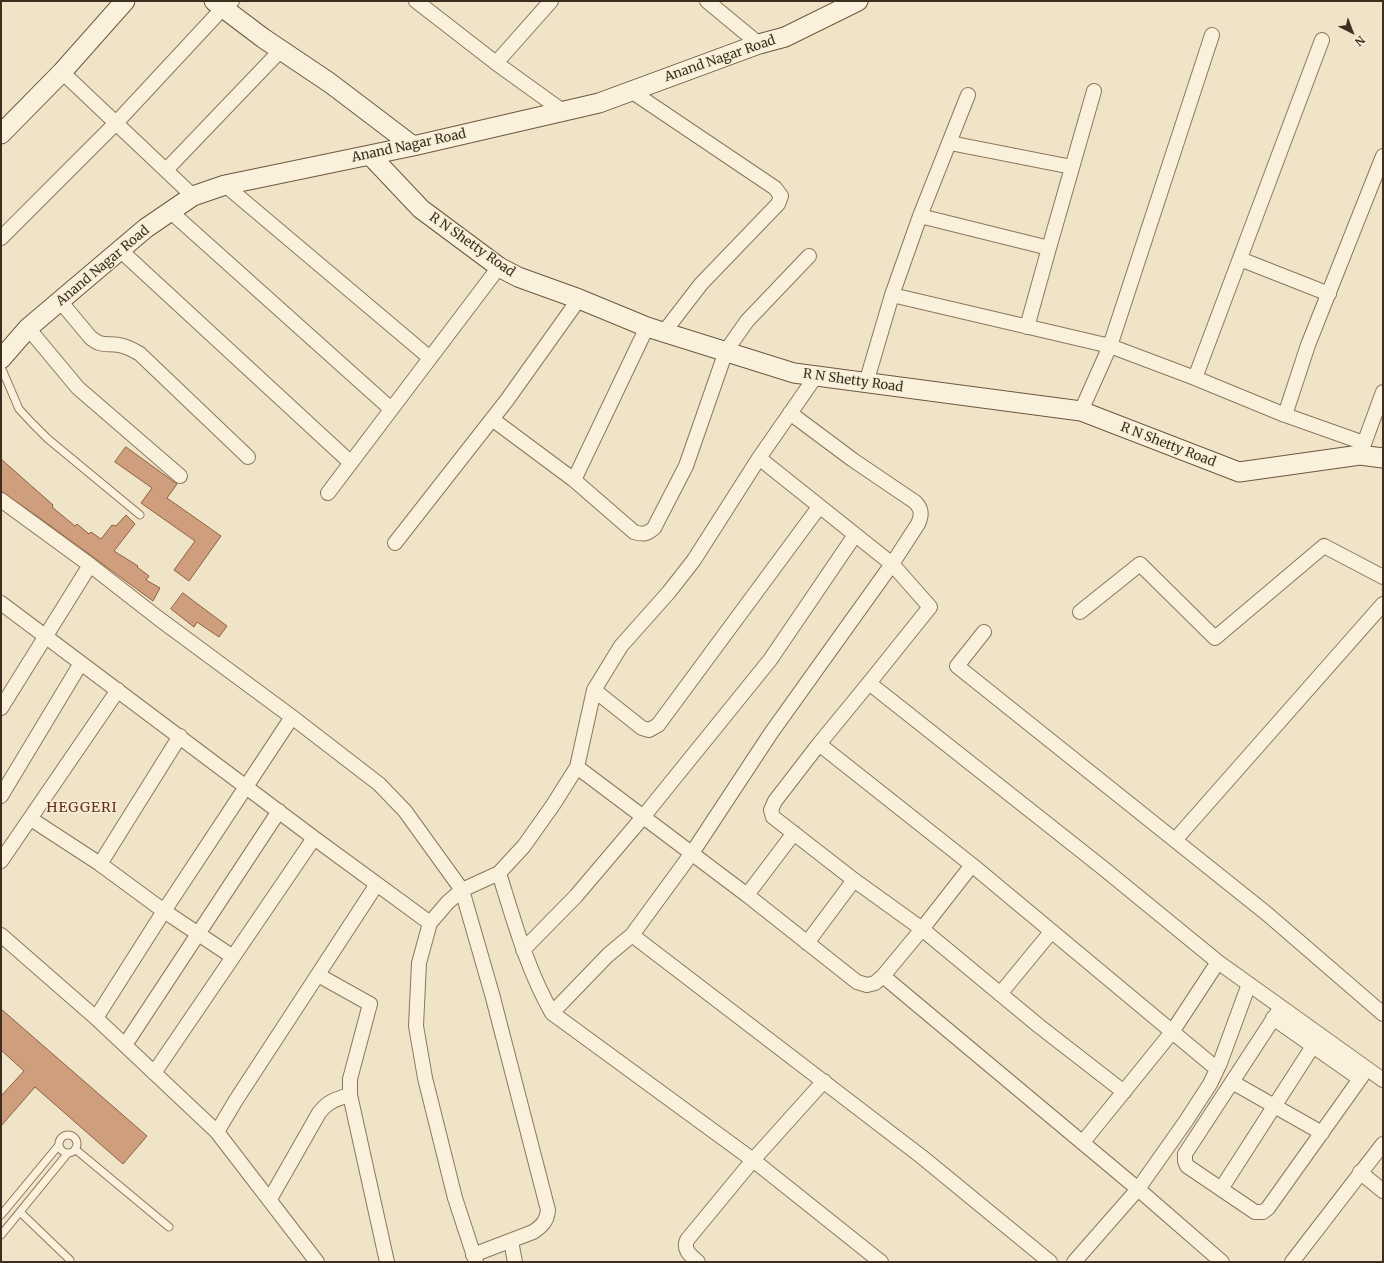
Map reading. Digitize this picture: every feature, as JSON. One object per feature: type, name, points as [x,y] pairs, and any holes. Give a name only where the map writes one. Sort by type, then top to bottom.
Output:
[{"type":"street","points":[[1,134],[62,72],[125,1]]},
{"type":"street","points":[[416,1],[496,63],[564,112]]},
{"type":"street","points":[[496,63],[551,1]]},
{"type":"street","points":[[707,1],[759,44]]},
{"type":"street","name":"Anand Nagar Road","points":[[1,359],[28,328],[146,228],[193,196],[225,185],[412,146],[599,103],[759,44],[785,37],[858,1]]},
{"type":"street","points":[[1,238],[116,123],[223,3],[281,50],[330,83],[412,146]]},
{"type":"street","points":[[1081,411],[1110,346],[1212,35]]},
{"type":"street","points":[[1195,378],[1322,40]]},
{"type":"street","points":[[166,170],[281,50]]},
{"type":"street","points":[[62,72],[193,196]]},
{"type":"street","points":[[574,480],[656,329],[778,204],[781,196],[775,188],[631,91]]},
{"type":"street","points":[[1027,327],[1094,91]]},
{"type":"street","points":[[866,383],[892,295],[920,216],[968,95]]},
{"type":"street","points":[[950,143],[1072,167]]},
{"type":"street","name":"R N Shetty Road","points":[[370,155],[421,209],[499,266],[518,277],[656,329],[794,373],[1081,411],[1239,472],[1362,449],[1383,458]]},
{"type":"street","points":[[1286,415],[1308,345],[1383,156]]},
{"type":"street","points":[[225,185],[430,358]]},
{"type":"street","points":[[170,212],[391,409]]},
{"type":"street","points":[[920,216],[1049,248]]},
{"type":"street","points":[[120,250],[351,463]]},
{"type":"street","points":[[492,419],[574,480],[634,532],[641,534],[648,533],[654,528],[686,466],[726,351],[747,321],[809,256]]},
{"type":"street","points":[[1240,259],[1328,294]]},
{"type":"street","points":[[328,493],[499,266]]},
{"type":"street","points":[[892,295],[1110,346],[1195,378],[1286,415],[1362,449],[1383,392]]},
{"type":"street","points":[[395,543],[492,419],[579,299]]},
{"type":"street","points":[[60,301],[90,337],[96,342],[103,345],[120,345],[130,348],[140,354],[248,458]]},
{"type":"street","points":[[28,328],[78,388],[180,476]]},
{"type":"street","points":[[1,500],[90,565],[379,784],[405,811],[467,888],[492,994],[548,1210],[547,1218],[542,1226],[533,1232],[475,1259],[455,1198],[425,1078],[416,1026],[419,963],[430,923],[448,902],[467,888],[496,875],[524,846],[554,805],[577,767],[594,690],[621,646],[669,592],[694,560],[759,458],[816,376]]},
{"type":"street","points":[[552,1013],[608,955],[632,935],[692,854],[771,733],[892,564],[921,518],[919,506],[790,413]]},
{"type":"street","points":[[759,458],[892,564],[930,607],[775,800],[771,810],[773,818],[854,880],[922,929],[1039,1026],[1124,1092]]},
{"type":"street","points":[[594,690],[642,728],[649,730],[658,725],[819,507]]},
{"type":"street","points":[[523,950],[576,896],[644,817],[770,660],[855,535]]},
{"type":"street","points":[[1080,612],[1140,564],[1215,638],[1324,546],[1383,577]]},
{"type":"street","points":[[1,708],[90,565]]},
{"type":"street","points":[[1,603],[314,838],[430,923]]},
{"type":"street","points":[[1175,840],[1383,604]]},
{"type":"street","points":[[984,632],[957,666],[1266,913],[1383,1014]]},
{"type":"street","points":[[1,796],[81,663]]},
{"type":"street","points":[[869,683],[1103,868],[1218,962],[1249,984],[1313,1046],[1364,1074],[1383,1080]]},
{"type":"street","points":[[1,861],[118,690]]},
{"type":"street","points":[[96,1018],[164,911],[292,717]]},
{"type":"street","points":[[100,864],[180,736]]},
{"type":"street","points":[[819,744],[972,865],[1217,1069]]},
{"type":"street","points":[[577,767],[747,895],[857,982],[867,986],[875,983],[883,976],[972,865]]},
{"type":"street","points":[[125,1045],[279,811]]},
{"type":"street","points":[[31,819],[100,864],[164,911],[233,957]]},
{"type":"street","points":[[747,895],[794,833]]},
{"type":"street","points":[[154,1073],[314,838]]},
{"type":"street","points":[[496,875],[523,950],[541,993],[552,1013],[753,1160],[881,1262]]},
{"type":"street","points":[[807,943],[854,880]]},
{"type":"street","points":[[217,1132],[236,1100],[376,884]]},
{"type":"street","points":[[1000,994],[1051,932]]},
{"type":"street","points":[[1,935],[96,1018],[217,1132],[317,1262]]},
{"type":"street","points":[[632,935],[922,1157],[1050,1262]]},
{"type":"street","points":[[1083,1142],[1172,1032],[1218,962]]},
{"type":"street","points":[[318,975],[370,1004],[350,1079],[350,1095],[387,1262]]},
{"type":"street","points":[[883,976],[1083,1142],[1222,1262]]},
{"type":"street","points":[[1074,1262],[1138,1189],[1210,1084],[1249,984]]},
{"type":"street","points":[[1277,1012],[1364,1074]]},
{"type":"street","points":[[1277,1012],[1185,1154],[1187,1166],[1255,1212],[1263,1212],[1268,1208],[1364,1074]]},
{"type":"street","points":[[1221,1188],[1313,1046]]},
{"type":"street","points":[[698,1262],[686,1250],[685,1245],[687,1240],[753,1160],[824,1081]]},
{"type":"street","points":[[1232,1082],[1322,1134]]},
{"type":"street","points":[[270,1199],[325,1105],[333,1100],[350,1095]]},
{"type":"street","points":[[1292,1262],[1383,1144]]},
{"type":"street","points":[[1360,1172],[1383,1191]]},
{"type":"street","points":[[511,1241],[515,1262]]},
{"type":"lane","points":[[1,367],[19,408],[31,422],[48,439],[140,515]]},
{"type":"lane","points":[[1,1215],[59,1145],[59,1140],[68,1134],[73,1135],[77,1144],[75,1149],[68,1154],[1,1235]]},
{"type":"lane","points":[[59,1145],[64,1152],[68,1154]]},
{"type":"lane","points":[[75,1149],[169,1227]]},
{"type":"lane","points":[[20,1212],[70,1260]]},
{"type":"building","points":[[126,447],[177,484],[167,498],[221,536],[189,581],[174,570],[195,541],[141,503],[152,488],[115,462]]},
{"type":"building","points":[[1,459],[53,505],[52,507],[75,526],[77,524],[89,534],[91,532],[101,539],[112,525],[116,526],[126,515],[135,524],[114,551],[138,566],[137,567],[149,576],[146,580],[160,588],[153,601],[1,491]]},
{"type":"building","points":[[183,593],[227,626],[219,637],[197,622],[194,627],[171,609]]},
{"type":"building","points":[[1,1009],[147,1136],[123,1164],[35,1087],[1,1126],[1,1096],[24,1071],[1,1050]]},
{"type":"district","name":"HEGGERI","points":[[82,808]]}]
